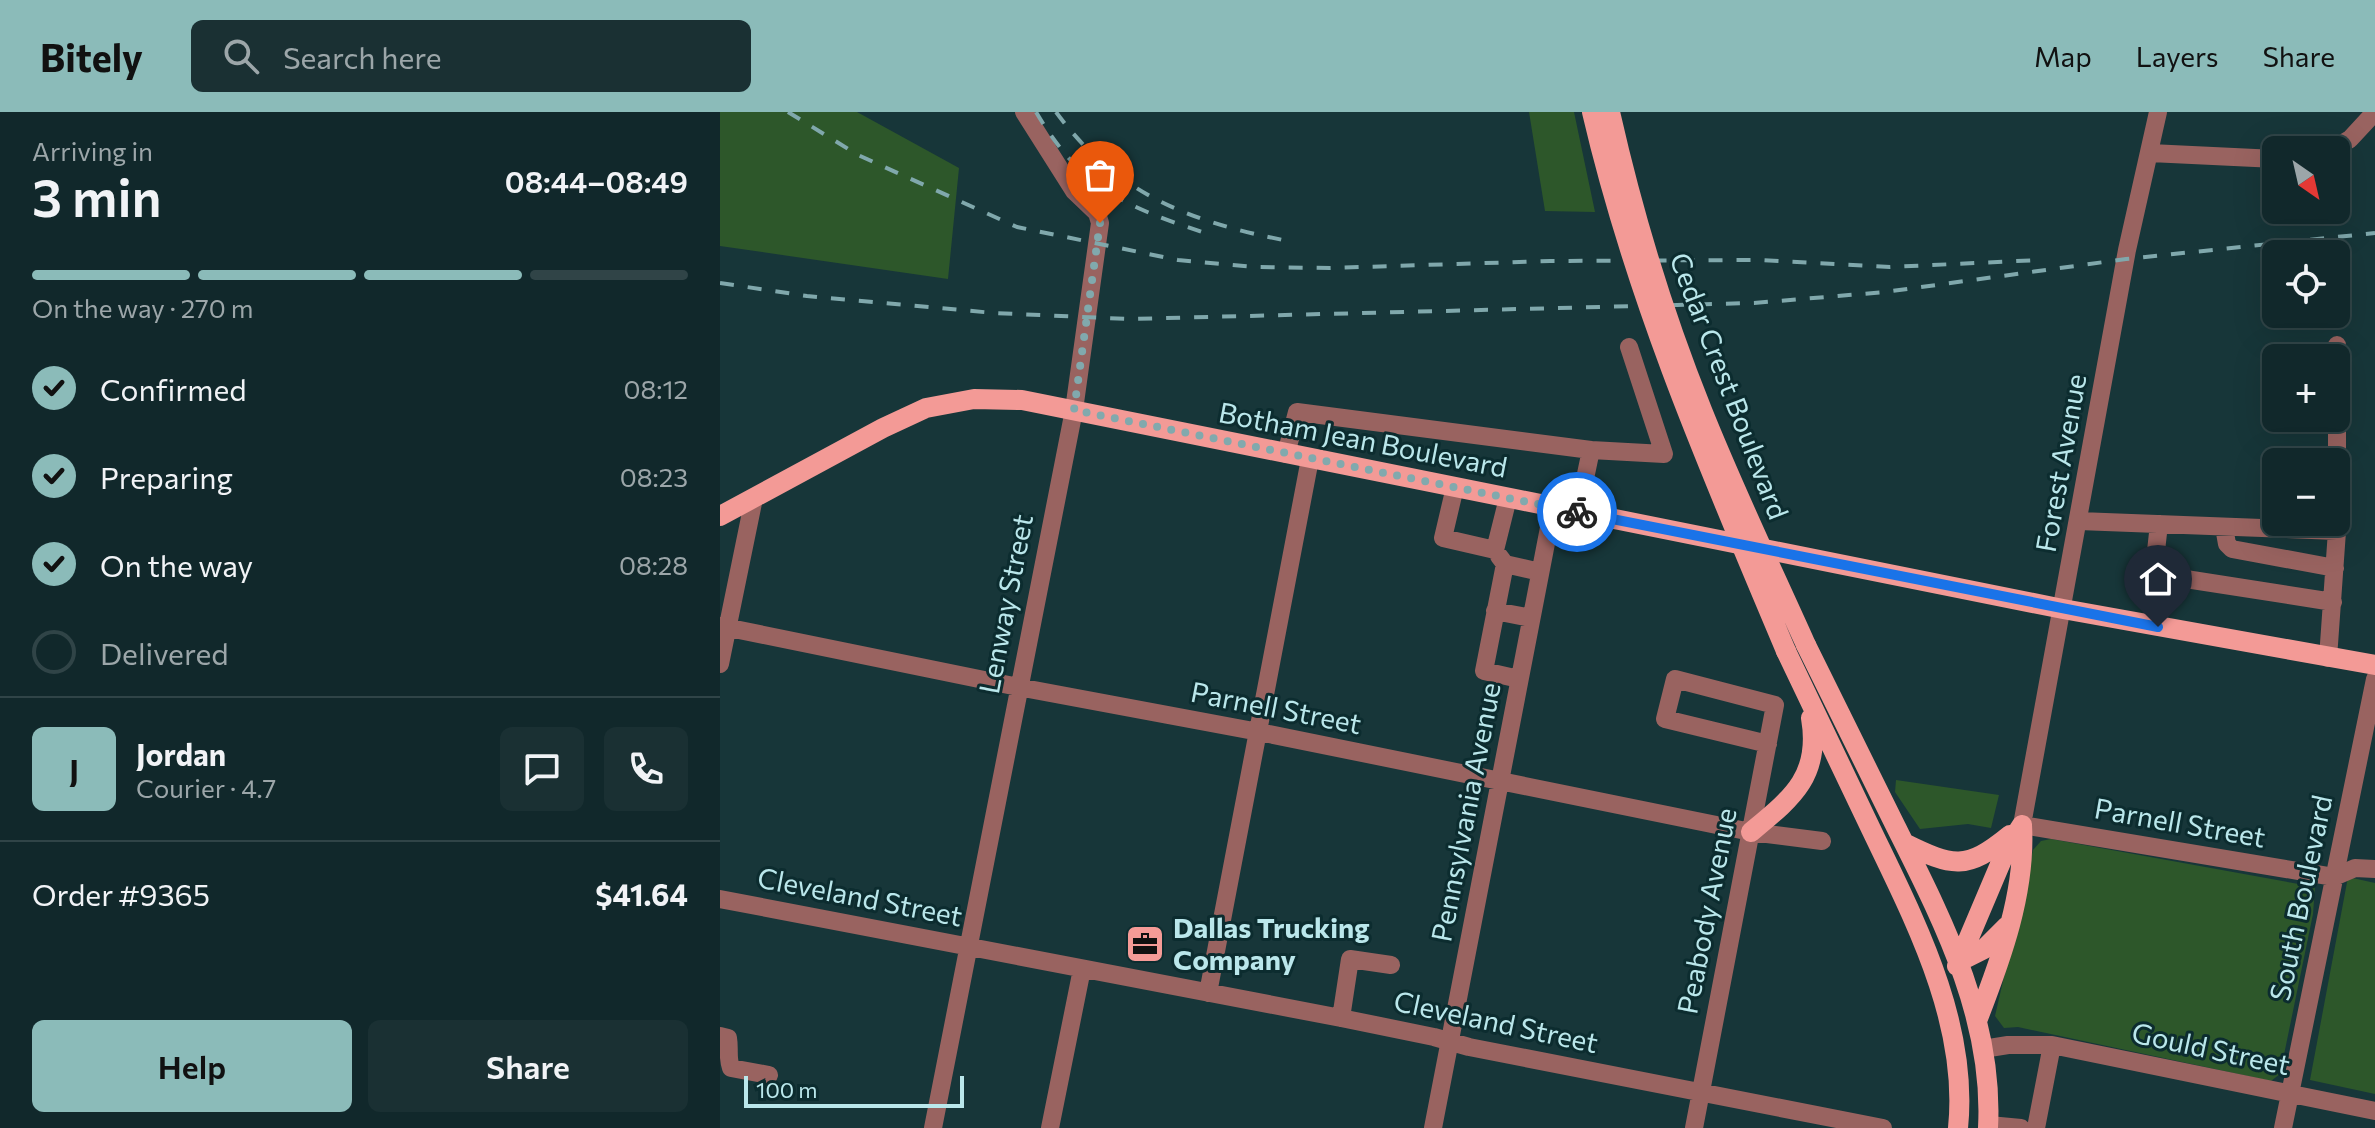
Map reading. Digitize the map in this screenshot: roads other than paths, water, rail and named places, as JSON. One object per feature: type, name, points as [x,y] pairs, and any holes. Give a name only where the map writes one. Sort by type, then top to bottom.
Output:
[{"type":"main road","name":"Cedar Crest Boulevard","points":[[1592,112],[1623,235],[1696,439],[1796,648],[1904,843],[1960,961],[1983,1049],[1990,1101],[1988,1126]]},
{"type":"main road","name":"Cedar Crest Boulevard","points":[[1610,112],[1637,223],[1677,346],[1796,648],[1808,698],[1922,938],[1940,992],[1956,1061],[1958,1128]]},
{"type":"main road","name":"Botham Jean Boulevard","points":[[720,516],[926,408],[974,399],[1022,400],[2063,609],[2328,658]]},
{"type":"main road","points":[[2328,658],[2375,665]]},
{"type":"main road","points":[[1751,832],[1787,802],[1810,767],[1814,733],[1808,698]]},
{"type":"main road","points":[[1904,843],[1936,859],[1952,863],[1969,861],[1985,856],[2022,825]]},
{"type":"main road","points":[[1977,1021],[2020,885],[2022,825]]},
{"type":"main road","points":[[1940,992],[1960,961],[1965,942],[2007,848],[2022,825]]},
{"type":"main road","points":[[1960,961],[1984,949],[2009,924]]},
{"type":"main road","points":[[1922,938],[1960,961]]},
{"type":"street","name":"Lenway Street","points":[[933,1128],[1074,410],[1100,223],[1097,213],[1074,191],[1024,112]]},
{"type":"street","name":"Forest Avenue","points":[[2022,825],[2127,250],[2158,112]]},
{"type":"street","points":[[2350,139],[2375,112]]},
{"type":"street","points":[[2150,153],[2262,158]]},
{"type":"street","points":[[1286,454],[1297,412],[1591,450],[1664,454],[1629,347]]},
{"type":"street","points":[[1578,512],[1591,450]]},
{"type":"street","points":[[1208,993],[1310,459]]},
{"type":"street","points":[[1455,487],[1443,538],[1540,572]]},
{"type":"street","points":[[720,664],[723,627],[754,498]]},
{"type":"street","points":[[1508,498],[1495,611],[1484,671],[1519,679]]},
{"type":"street","name":"Pennsylvania Avenue","points":[[1433,1128],[1553,507]]},
{"type":"street","points":[[2079,521],[2262,528]]},
{"type":"street","points":[[2159,524],[2154,569],[2160,575],[2333,602]]},
{"type":"street","points":[[2224,527],[2227,544],[2232,549],[2335,568]]},
{"type":"street","points":[[2328,658],[2337,536]]},
{"type":"street","points":[[1495,611],[1531,618]]},
{"type":"street","name":"Parnell Street","points":[[723,627],[1751,832],[1822,841]]},
{"type":"street","points":[[1490,643],[1525,652]]},
{"type":"street","name":"Peabody Avenue","points":[[1694,1128],[1768,744],[1775,705],[1675,679],[1665,719],[1768,744]]},
{"type":"street","name":"South Boulevard","points":[[2283,1128],[2375,679]]},
{"type":"street","name":"Parnell Street","points":[[2022,825],[2334,877],[2355,868],[2375,869]]},
{"type":"street","name":"Cleveland Street","points":[[720,899],[1341,1018],[1883,1128]]},
{"type":"street","points":[[1341,1018],[1350,959],[1391,965]]},
{"type":"street","points":[[1050,1128],[1082,969]]},
{"type":"street","points":[[720,1036],[728,1038],[730,1047],[727,1058],[731,1068],[769,1075]]},
{"type":"street","points":[[2036,1128],[2044,1044]]},
{"type":"street","name":"Gould Street","points":[[1983,1049],[2044,1044],[2375,1111]]},
{"type":"street","points":[[1988,1126],[2021,1128]]},
{"type":"railway","points":[[788,112],[858,155],[1017,227],[1178,260],[1256,267],[1330,268],[1550,261],[1758,260],[1890,267],[2040,260]]},
{"type":"railway","points":[[1036,112],[1070,159],[1106,190],[1149,213],[1202,232]]},
{"type":"railway","points":[[1056,112],[1104,164],[1158,200],[1219,224],[1288,241]]},
{"type":"railway","points":[[720,283],[807,296],[994,313],[1129,319],[1754,303],[1885,292],[2126,259],[2375,233]]},
{"type":"place","name":"Dallas Trucking Company","points":[[1145,944]]}]
